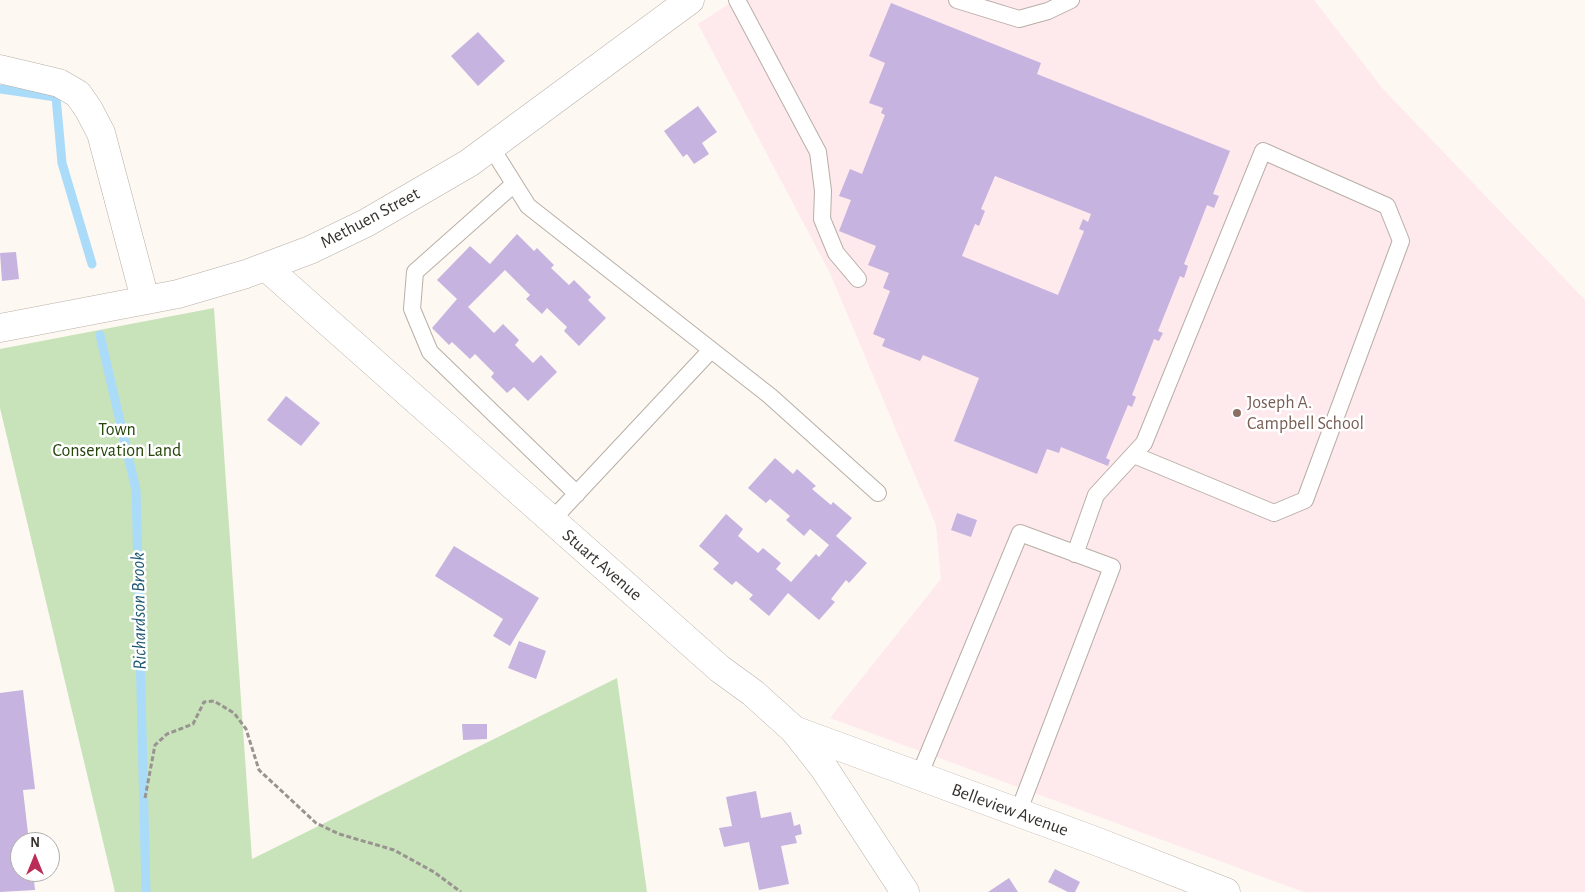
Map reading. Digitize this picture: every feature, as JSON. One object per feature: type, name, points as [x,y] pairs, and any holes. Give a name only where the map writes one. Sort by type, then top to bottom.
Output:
[{"type":"street","name":"Methuen Street","points":[[0,328],[178,294],[266,267],[366,224],[491,147],[684,2]]},
{"type":"street","points":[[0,69],[59,83],[78,94],[103,142],[145,299]]},
{"type":"street","name":"Stuart Avenue","points":[[266,267],[720,668],[753,693],[794,730],[824,768],[905,892]]},
{"type":"street","name":"Belleview Avenue","points":[[794,730],[1226,892]]},
{"type":"lane","points":[[737,0],[818,152],[823,190],[822,218],[836,253],[858,278]]},
{"type":"lane","points":[[957,0],[1019,19],[1048,11],[1070,0]]},
{"type":"lane","points":[[491,147],[528,206],[770,396],[878,492]]},
{"type":"lane","points":[[1075,554],[1096,495],[1144,443],[1263,151],[1387,206],[1401,241],[1305,500],[1274,513],[1134,455]]},
{"type":"lane","points":[[514,184],[415,272],[412,309],[430,352],[577,494]]},
{"type":"lane","points":[[552,520],[712,350]]},
{"type":"lane","points":[[919,776],[1020,533],[1112,567],[1018,813]]},
{"type":"path","points":[[145,798],[155,745],[166,734],[193,724],[204,702],[214,701],[230,710],[246,728],[259,770],[316,823],[339,834],[383,844],[434,872],[462,892]]},
{"type":"shaded area","name":"Joseph A. Campbell School","points":[[735,0],[1314,0],[1383,89],[1585,300],[1585,892],[1304,892],[830,718],[941,579],[936,525],[830,273],[698,24]]},
{"type":"green space","name":"Town Conservation Land","points":[[214,308],[252,859],[617,678],[647,892],[115,892],[0,408],[0,349]]},
{"type":"building","points":[[891,3],[1041,63],[1037,74],[1230,151],[1213,194],[1219,196],[1214,208],[1207,205],[1184,264],[1188,266],[1184,278],[1180,276],[1158,331],[1163,333],[1159,341],[1154,339],[1132,395],[1136,397],[1132,407],[1128,405],[1106,458],[1110,460],[1108,466],[1061,447],[1059,453],[1047,449],[1037,474],[954,441],[979,378],[923,355],[920,361],[882,346],[885,339],[873,334],[890,291],[883,288],[889,273],[868,265],[876,246],[839,231],[851,200],[839,196],[850,169],[862,174],[885,115],[881,113],[883,108],[869,103],[885,63],[869,56]],"holes":[[[995,176],[1091,214],[1088,222],[1083,219],[1079,229],[1084,231],[1058,295],[962,256],[975,224],[979,226],[985,211],[981,209]]]},
{"type":"building","points":[[478,32],[505,61],[478,86],[451,56]]},
{"type":"building","points":[[698,106],[717,132],[702,143],[709,154],[694,164],[687,154],[683,157],[664,131]]},
{"type":"building","points":[[517,234],[534,251],[537,248],[554,265],[551,268],[569,285],[574,280],[591,297],[588,300],[606,318],[579,346],[564,331],[567,327],[547,308],[542,314],[526,299],[530,295],[505,270],[468,307],[494,333],[503,324],[519,340],[515,345],[533,363],[541,355],[557,372],[528,401],[514,387],[507,393],[491,377],[494,373],[475,354],[470,359],[452,342],[449,345],[432,328],[457,299],[437,280],[470,246],[490,264]]},
{"type":"building","points":[[16,252],[19,279],[2,281],[0,253]]},
{"type":"building","points":[[286,396],[320,423],[301,446],[267,420]]},
{"type":"building","points":[[775,458],[793,474],[797,469],[816,486],[812,489],[831,505],[833,502],[852,518],[836,536],[867,563],[849,583],[846,580],[831,599],[835,602],[819,620],[788,593],[769,616],[749,599],[753,595],[736,581],[732,585],[713,569],[719,563],[699,546],[726,514],[743,529],[738,536],[758,553],[763,548],[781,563],[776,569],[791,582],[816,554],[819,557],[829,545],[810,529],[804,536],[786,520],[790,516],[770,499],[766,503],[748,488]]},
{"type":"building","points":[[957,513],[977,520],[971,537],[951,530]]},
{"type":"building","points":[[454,546],[539,598],[510,646],[493,636],[503,619],[435,576]]},
{"type":"building","points":[[519,641],[546,651],[536,679],[508,668]]},
{"type":"building","points":[[23,690],[35,789],[23,790],[28,832],[10,832],[10,882],[34,882],[35,890],[0,892],[0,693]]},
{"type":"building","points":[[462,724],[487,724],[487,739],[463,740]]},
{"type":"building","points":[[756,791],[761,818],[791,812],[794,826],[800,824],[802,834],[795,836],[797,843],[781,846],[789,884],[759,890],[749,842],[724,847],[719,828],[732,826],[726,797]]},
{"type":"building","points":[[1055,869],[1080,882],[1075,892],[1068,892],[1048,882]]},
{"type":"building","points":[[1009,878],[1018,892],[988,892]]},
{"type":"waterway","name":"Richardson Brook","points":[[0,89],[56,97],[62,163],[92,264]]},
{"type":"waterway","name":"Richardson Brook","points":[[100,335],[136,490],[146,892]]},
{"type":"place","name":"Joseph A. Campbell School","points":[[1237,413]]}]
